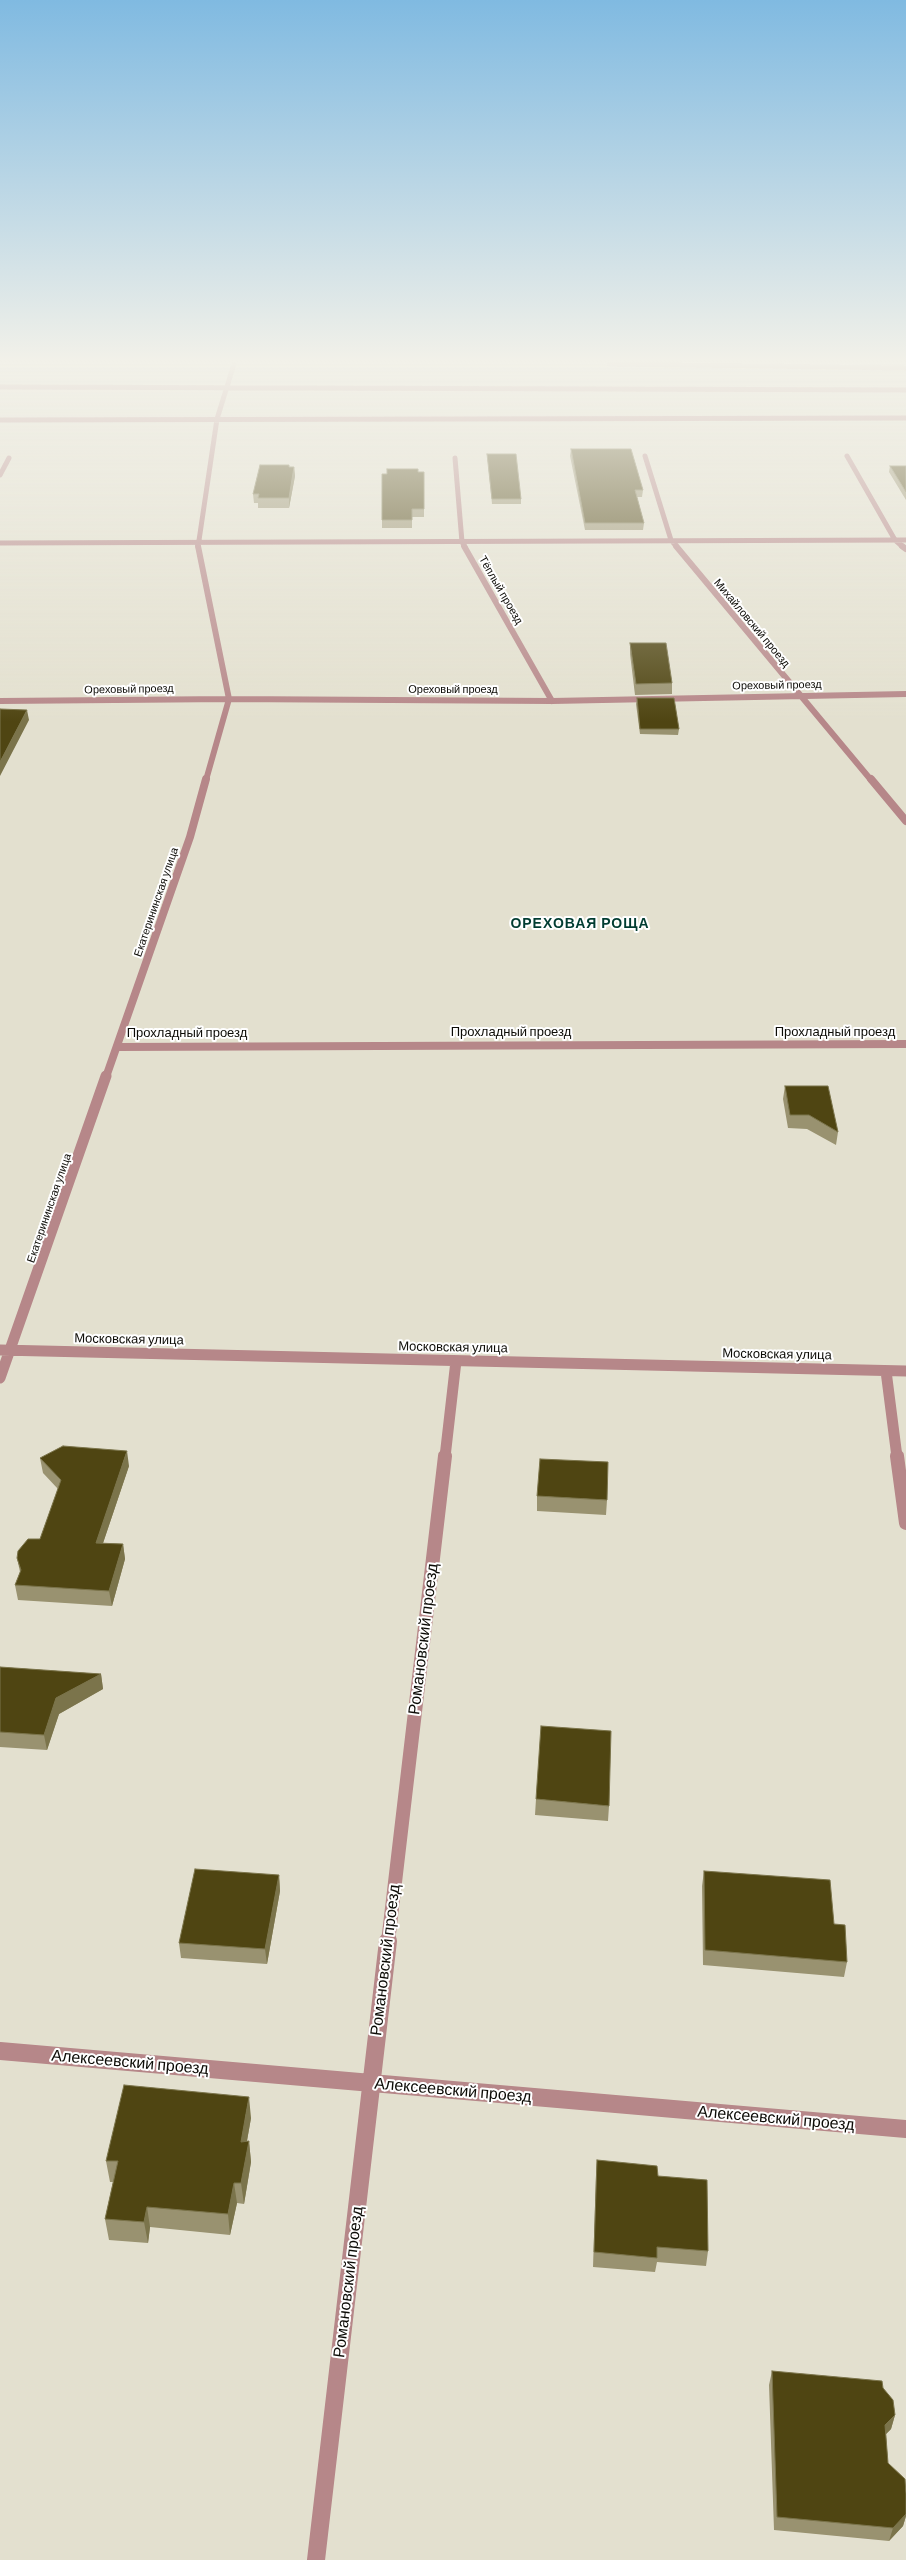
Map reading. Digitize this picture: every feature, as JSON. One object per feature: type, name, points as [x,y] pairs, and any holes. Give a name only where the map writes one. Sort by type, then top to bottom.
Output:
[{"type":"street","name":"Екатерининская улица","points":[[0,1378],[5,1350],[117,1046],[190,837],[228,699],[197,543],[207,483]]},
{"type":"street","name":"Тёплый проезд","points":[[458,483],[462,542],[552,701]]},
{"type":"street","name":"Михайловский проезд","points":[[654,483],[671,540],[799,695],[906,821]]},
{"type":"street","points":[[863,483],[895,540],[906,549]]},
{"type":"street","points":[[0,543],[906,540]]},
{"type":"street","name":"Ореховый проезд","points":[[0,701],[228,699],[552,701],[906,694]]},
{"type":"street","name":"Прохладный проезд","points":[[117,1046],[906,1044]]},
{"type":"street","name":"Московская улица","points":[[5,1350],[906,1371]]},
{"type":"street","name":"Романовский проезд","points":[[316,2560],[370,2083],[456,1361]]},
{"type":"street","points":[[886,1371],[906,1523]]},
{"type":"street","name":"Алексеевский проезд","points":[[0,2051],[906,2129]]},
{"type":"building","points":[[256,483],[291,483],[289,498],[258,498],[259,494],[253,494]]},
{"type":"building","points":[[382,483],[424,483],[424,509],[412,509],[412,520],[382,520]]},
{"type":"building","points":[[490,483],[519,483],[521,499],[492,499]]},
{"type":"building","points":[[578,483],[641,483],[643,490],[635,490],[644,523],[585,523]]},
{"type":"building","points":[[901,483],[906,483],[906,492]]},
{"type":"building","points":[[630,643],[666,643],[672,683],[636,684]]},
{"type":"building","points":[[637,698],[674,698],[679,729],[640,729]]},
{"type":"building","points":[[0,709],[27,710],[0,762]]},
{"type":"building","points":[[785,1086],[828,1086],[838,1132],[809,1115],[790,1115]]},
{"type":"building","points":[[63,1446],[127,1451],[96,1543],[123,1544],[109,1591],[15,1585],[21,1570],[17,1558],[18,1551],[28,1539],[40,1539],[61,1480],[40,1458]]},
{"type":"building","points":[[540,1459],[608,1462],[607,1500],[537,1496]]},
{"type":"building","points":[[0,1667],[101,1674],[56,1698],[44,1735],[0,1732]]},
{"type":"building","points":[[541,1726],[611,1731],[609,1806],[536,1799]]},
{"type":"building","points":[[195,1869],[279,1875],[265,1949],[179,1943]]},
{"type":"building","points":[[704,1871],[830,1880],[834,1924],[845,1925],[847,1962],[705,1950]]},
{"type":"building","points":[[124,2085],[249,2097],[241,2142],[249,2141],[241,2183],[234,2183],[228,2214],[147,2207],[144,2222],[105,2219],[118,2161],[106,2161]]},
{"type":"building","points":[[597,2160],[657,2166],[658,2176],[707,2180],[708,2251],[657,2247],[657,2258],[594,2252]]},
{"type":"building","points":[[772,2371],[882,2381],[883,2388],[893,2400],[895,2415],[885,2425],[888,2463],[905,2479],[906,2514],[893,2528],[777,2517]]},
{"type":"district","name":"ОРЕХОВАЯ РОЩА","points":[[580,923]]}]
